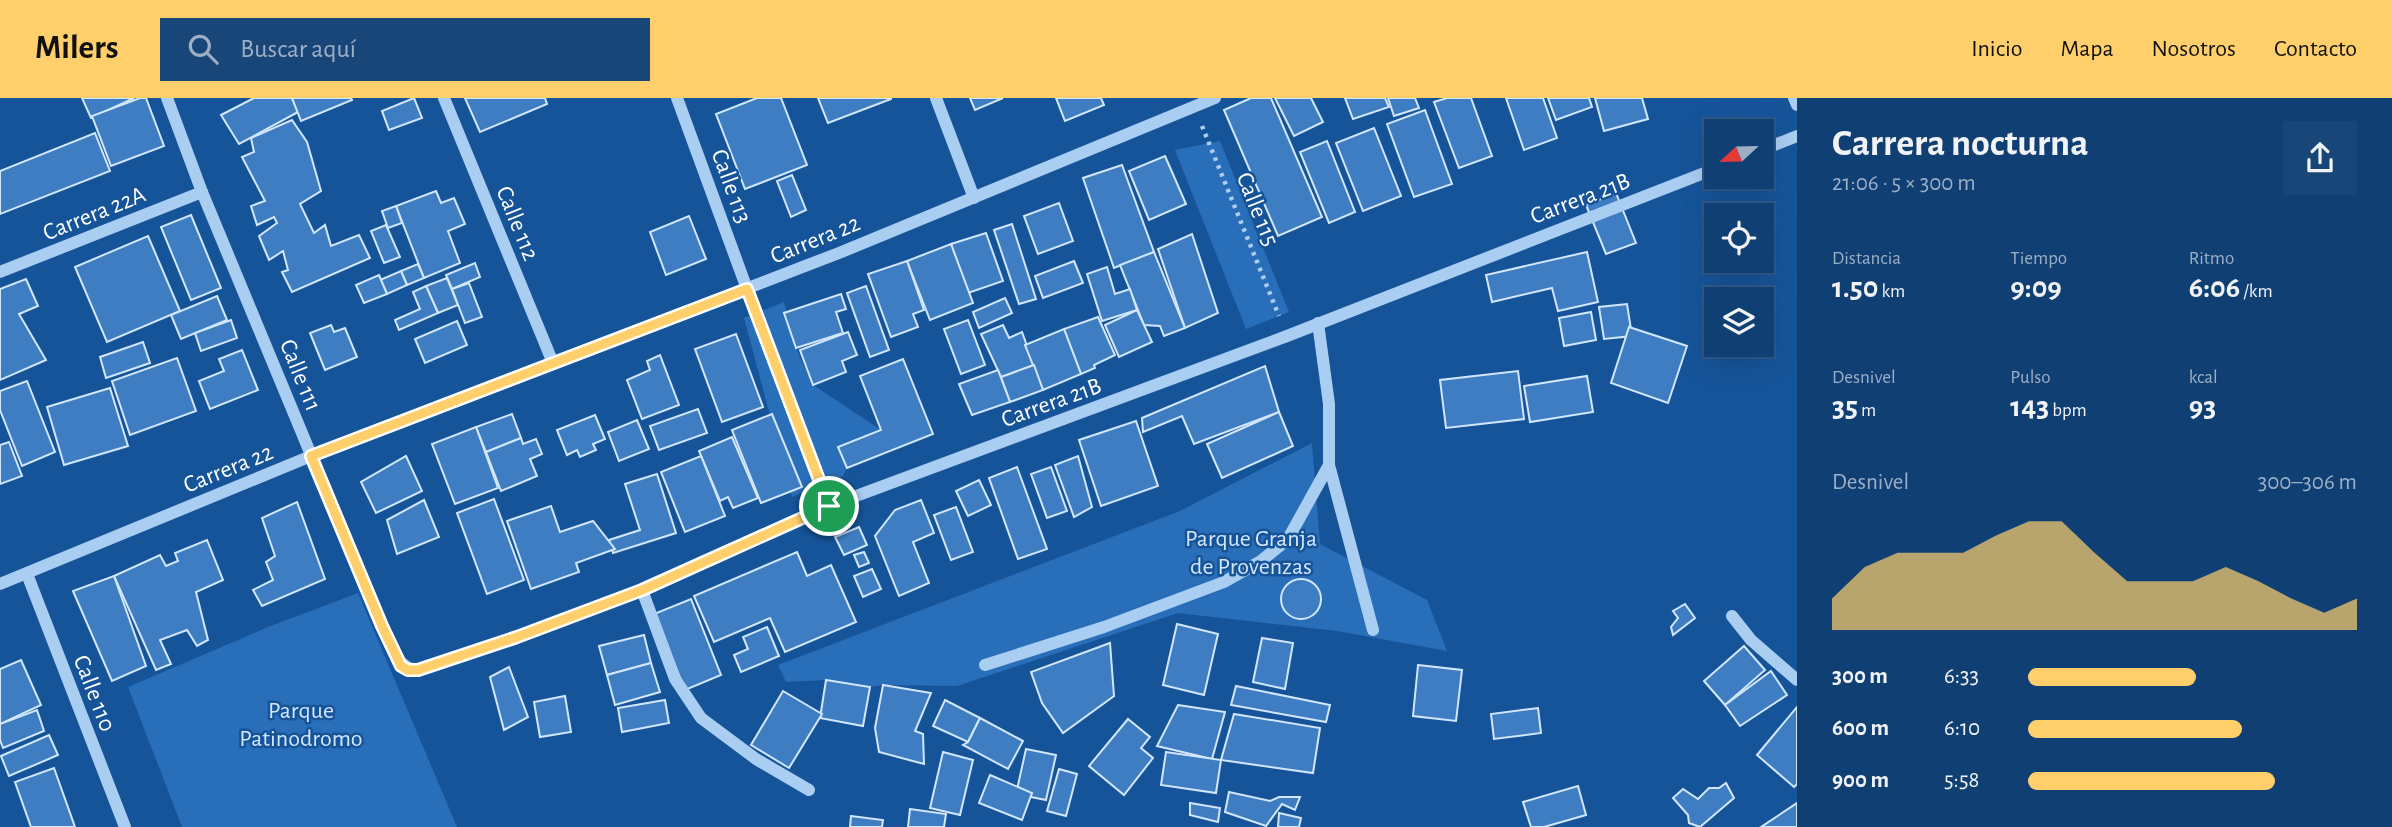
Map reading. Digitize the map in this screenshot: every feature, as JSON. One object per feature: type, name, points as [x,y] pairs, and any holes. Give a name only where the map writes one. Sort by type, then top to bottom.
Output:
[{"type":"street","name":"Calle 111","points":[[167,98],[202,192],[401,666]]},
{"type":"street","name":"Calle 112","points":[[444,98],[553,363]]},
{"type":"street","name":"Calle 113","points":[[677,98],[747,289]]},
{"type":"street","points":[[936,98],[974,198]]},
{"type":"street","name":"Carrera 22","points":[[0,584],[311,456],[747,289],[974,198],[1192,102],[1214,98]]},
{"type":"street","points":[[1794,98],[1797,105]]},
{"type":"street","points":[[1774,145],[1797,136]]},
{"type":"street","name":"Carrera 21B","points":[[401,666],[408,670],[418,670],[517,637],[642,590],[829,506],[1287,336],[1704,173]]},
{"type":"street","name":"Carrera 22A","points":[[0,272],[202,192]]},
{"type":"street","points":[[1318,323],[1329,404],[1329,465],[1373,630]]},
{"type":"street","points":[[985,665],[1104,627],[1224,582],[1261,561],[1288,539],[1329,465]]},
{"type":"street","name":"Calle 110","points":[[27,574],[125,827]]},
{"type":"street","points":[[642,590],[675,679],[701,718],[756,759],[809,790]]},
{"type":"street","points":[[1732,616],[1751,640],[1797,680]]},
{"type":"path","name":"Calle 115","points":[[1192,102],[1287,336]]},
{"type":"path","points":[[747,289],[829,506]]},
{"type":"green space","points":[[1220,141],[1289,312],[1246,329],[1175,150]]},
{"type":"green space","points":[[784,302],[796,348],[813,385],[881,430],[843,476],[792,497],[744,318]]},
{"type":"green space","name":"Parque Granja de Provenzas","points":[[1312,443],[1320,544],[1427,600],[1447,651],[1337,631],[1178,613],[957,686],[870,687],[826,680],[786,682],[778,665],[1180,511]]},
{"type":"green space","name":"Parque Patinodromo","points":[[358,593],[457,827],[182,827],[128,687],[268,627]]},
{"type":"building","points":[[82,98],[134,98],[91,118]]},
{"type":"building","points":[[146,98],[164,146],[111,166],[92,116]]},
{"type":"building","points":[[254,98],[292,98],[298,112],[239,144],[221,115]]},
{"type":"building","points":[[292,98],[351,98],[352,100],[301,121]]},
{"type":"building","points":[[414,98],[422,118],[389,130],[382,111]]},
{"type":"building","points":[[465,98],[545,98],[547,104],[480,132]]},
{"type":"building","points":[[757,98],[781,98],[807,165],[745,189],[716,114]]},
{"type":"building","points":[[818,98],[891,98],[891,99],[828,123]]},
{"type":"building","points":[[970,98],[1003,98],[975,110]]},
{"type":"building","points":[[1056,98],[1101,98],[1104,105],[1065,121]]},
{"type":"building","points":[[1251,98],[1271,98],[1322,217],[1278,236],[1224,110]]},
{"type":"building","points":[[1275,98],[1311,98],[1323,122],[1294,136]]},
{"type":"building","points":[[1345,98],[1385,98],[1389,107],[1353,119]]},
{"type":"building","points":[[1388,98],[1415,98],[1419,108],[1394,116]]},
{"type":"building","points":[[1447,98],[1471,98],[1492,156],[1459,168],[1434,102]]},
{"type":"building","points":[[1506,98],[1543,98],[1557,138],[1524,150]]},
{"type":"building","points":[[1548,98],[1589,98],[1592,107],[1556,120]]},
{"type":"building","points":[[1595,98],[1642,98],[1648,119],[1604,131]]},
{"type":"building","points":[[1425,110],[1452,184],[1414,197],[1387,124]]},
{"type":"building","points":[[292,120],[307,142],[321,191],[300,204],[314,233],[325,225],[331,246],[359,235],[370,258],[292,292],[282,272],[288,270],[283,251],[269,260],[259,236],[277,223],[274,217],[257,225],[251,206],[265,201],[242,157],[254,152],[251,138]]},
{"type":"building","points":[[1374,128],[1401,196],[1363,211],[1336,143]]},
{"type":"building","points":[[95,133],[110,171],[0,214],[0,171]]},
{"type":"building","points":[[1327,141],[1355,212],[1329,223],[1300,152]]},
{"type":"building","points":[[1165,156],[1186,204],[1149,220],[1129,171]]},
{"type":"building","points":[[1122,165],[1154,252],[1114,268],[1083,178]]},
{"type":"building","points":[[792,175],[806,210],[791,217],[777,181]]},
{"type":"building","points":[[436,191],[441,203],[454,198],[465,224],[448,231],[460,263],[424,278],[396,206]]},
{"type":"building","points":[[1616,193],[1636,243],[1606,254],[1586,205]]},
{"type":"building","points":[[1059,203],[1073,241],[1038,254],[1024,216]]},
{"type":"building","points":[[396,206],[402,223],[388,228],[382,211]]},
{"type":"building","points":[[191,215],[221,288],[191,300],[161,227]]},
{"type":"building","points":[[689,216],[706,259],[666,275],[650,232]]},
{"type":"building","points":[[1012,224],[1036,299],[1019,304],[994,230]]},
{"type":"building","points":[[386,225],[400,257],[384,263],[371,231]]},
{"type":"building","points":[[986,233],[1003,281],[968,293],[951,244]]},
{"type":"building","points":[[1192,234],[1218,313],[1185,328],[1158,249]]},
{"type":"building","points":[[148,236],[180,311],[107,342],[75,267]]},
{"type":"building","points":[[951,244],[973,303],[930,320],[907,261]]},
{"type":"building","points":[[1154,252],[1185,328],[1164,336],[1160,326],[1144,325],[1120,265]]},
{"type":"building","points":[[1587,252],[1598,302],[1558,311],[1552,288],[1492,302],[1486,275]]},
{"type":"building","points":[[907,261],[924,310],[913,314],[918,327],[891,337],[868,274]]},
{"type":"building","points":[[1074,261],[1083,283],[1043,298],[1035,276]]},
{"type":"building","points":[[475,263],[480,277],[452,289],[446,275]]},
{"type":"building","points":[[418,264],[424,278],[407,285],[401,271]]},
{"type":"building","points":[[1107,267],[1115,294],[1130,289],[1137,310],[1102,321],[1087,274]]},
{"type":"building","points":[[401,271],[407,285],[387,294],[380,280]]},
{"type":"building","points":[[379,275],[387,294],[364,303],[356,285]]},
{"type":"building","points":[[447,278],[458,305],[438,313],[426,286]]},
{"type":"building","points":[[26,279],[38,306],[19,314],[46,360],[0,380],[0,289]]},
{"type":"building","points":[[469,283],[482,317],[465,323],[452,289]]},
{"type":"building","points":[[426,286],[438,313],[399,330],[395,320],[420,309],[413,292]]},
{"type":"building","points":[[866,286],[889,350],[870,357],[847,293]]},
{"type":"building","points":[[841,294],[846,309],[836,312],[843,333],[796,348],[784,313]]},
{"type":"building","points":[[217,296],[227,320],[181,339],[171,315]]},
{"type":"building","points":[[1005,298],[1012,313],[979,328],[973,312]]},
{"type":"building","points":[[1627,304],[1632,336],[1604,339],[1599,307]]},
{"type":"building","points":[[1137,310],[1152,342],[1119,357],[1105,325]]},
{"type":"building","points":[[1591,312],[1596,340],[1564,346],[1559,318]]},
{"type":"building","points":[[1098,317],[1115,355],[1081,374],[1064,329]]},
{"type":"building","points":[[231,320],[237,338],[201,351],[195,333]]},
{"type":"building","points":[[968,320],[985,365],[961,374],[944,329]]},
{"type":"building","points":[[457,321],[467,345],[425,363],[415,339]]},
{"type":"building","points":[[331,325],[334,332],[345,328],[357,357],[325,370],[310,333]]},
{"type":"building","points":[[1003,325],[1009,338],[1022,332],[1034,365],[1001,377],[981,334]]},
{"type":"building","points":[[1629,327],[1687,346],[1668,403],[1611,383]]},
{"type":"building","points":[[1064,329],[1081,374],[1043,390],[1025,345]]},
{"type":"building","points":[[848,332],[857,355],[842,361],[846,372],[813,385],[800,350]]},
{"type":"building","points":[[736,334],[763,407],[722,422],[695,349]]},
{"type":"building","points":[[143,342],[150,363],[106,378],[100,357]]},
{"type":"building","points":[[242,350],[258,390],[210,409],[199,381],[224,371],[219,359]]},
{"type":"building","points":[[660,355],[679,405],[642,419],[627,380],[650,370],[647,361]]},
{"type":"building","points":[[177,358],[196,411],[130,435],[112,381]]},
{"type":"building","points":[[903,359],[933,434],[847,468],[838,447],[881,430],[860,376]]},
{"type":"building","points":[[1034,365],[1043,390],[1010,402],[1001,377]]},
{"type":"building","points":[[1265,366],[1279,412],[1194,444],[1182,416],[1143,432],[1142,418]]},
{"type":"building","points":[[998,370],[1010,402],[972,415],[959,384]]},
{"type":"building","points":[[1518,371],[1524,419],[1446,428],[1440,380]]},
{"type":"building","points":[[1587,376],[1593,412],[1530,422],[1524,386]]},
{"type":"building","points":[[27,381],[55,452],[22,466],[0,410],[0,391]]},
{"type":"building","points":[[110,388],[128,446],[64,465],[47,407]]},
{"type":"building","points":[[698,409],[707,433],[659,450],[650,426]]},
{"type":"building","points":[[1279,412],[1293,446],[1222,478],[1207,444]]},
{"type":"building","points":[[512,414],[521,438],[486,452],[476,427]]},
{"type":"building","points":[[772,414],[802,487],[761,503],[732,430]]},
{"type":"building","points":[[595,415],[605,439],[593,444],[596,450],[580,457],[577,450],[567,455],[557,430]]},
{"type":"building","points":[[637,420],[649,449],[619,461],[608,432]]},
{"type":"building","points":[[1136,421],[1158,486],[1101,506],[1079,440]]},
{"type":"building","points":[[476,427],[498,488],[455,504],[432,444]]},
{"type":"building","points":[[732,437],[758,498],[733,508],[728,497],[720,501],[699,451]]},
{"type":"building","points":[[521,438],[523,444],[536,439],[542,454],[530,459],[537,476],[501,491],[486,452]]},
{"type":"building","points":[[9,442],[22,476],[0,484],[0,445]]},
{"type":"building","points":[[406,456],[422,491],[376,513],[361,482]]},
{"type":"building","points":[[701,456],[725,516],[685,532],[661,472]]},
{"type":"building","points":[[1078,456],[1092,507],[1074,517],[1055,465]]},
{"type":"building","points":[[1017,467],[1047,549],[1018,559],[989,478]]},
{"type":"building","points":[[1051,467],[1067,511],[1047,518],[1031,474]]},
{"type":"building","points":[[657,474],[676,533],[613,553],[609,540],[640,530],[625,484]]},
{"type":"building","points":[[979,480],[991,505],[968,516],[956,491]]},
{"type":"building","points":[[494,499],[524,580],[487,594],[457,513]]},
{"type":"building","points":[[424,500],[439,537],[397,554],[387,520]]},
{"type":"building","points":[[921,500],[934,533],[913,542],[929,583],[899,596],[875,536],[895,510]]},
{"type":"building","points":[[297,502],[325,579],[262,606],[253,590],[273,580],[266,562],[275,556],[262,518]]},
{"type":"building","points":[[551,506],[560,532],[593,521],[615,549],[576,563],[579,572],[531,589],[507,521]]},
{"type":"building","points":[[956,507],[973,552],[951,560],[934,515]]},
{"type":"building","points":[[859,527],[867,545],[844,555],[835,537]]},
{"type":"building","points":[[207,540],[223,580],[196,592],[208,640],[197,646],[187,630],[160,640],[171,664],[156,670],[114,576],[160,555],[166,566],[178,561],[175,553]]},
{"type":"building","points":[[797,552],[807,576],[831,565],[856,622],[785,652],[770,618],[714,642],[694,596]]},
{"type":"building","points":[[864,552],[869,563],[859,567],[854,555]]},
{"type":"building","points":[[872,569],[881,589],[863,597],[854,576]]},
{"type":"building","points":[[114,576],[146,666],[112,681],[73,591]]},
{"type":"building","points":[[1301,579],[1309,580],[1315,585],[1320,591],[1320,607],[1315,613],[1309,618],[1301,619],[1293,618],[1287,613],[1282,607],[1281,599],[1282,591],[1287,585],[1293,580]]},
{"type":"building","points":[[691,599],[721,675],[685,690],[654,614]]},
{"type":"building","points":[[1685,604],[1695,618],[1673,635],[1671,627],[1678,618],[1673,611]]},
{"type":"building","points":[[1177,624],[1218,634],[1204,695],[1163,685]]},
{"type":"building","points":[[767,627],[779,656],[741,672],[734,655],[748,649],[743,637]]},
{"type":"building","points":[[644,635],[651,663],[607,675],[599,646]]},
{"type":"building","points":[[1262,638],[1293,643],[1285,689],[1253,682]]},
{"type":"building","points":[[1110,643],[1114,696],[1063,733],[1042,703],[1031,672]]},
{"type":"building","points":[[1744,646],[1765,670],[1725,705],[1704,681]]},
{"type":"building","points":[[21,660],[41,705],[0,724],[0,669]]},
{"type":"building","points":[[651,663],[660,692],[615,705],[607,675]]},
{"type":"building","points":[[1418,665],[1462,670],[1456,721],[1413,716]]},
{"type":"building","points":[[509,667],[528,717],[504,730],[490,677]]},
{"type":"building","points":[[1771,671],[1787,695],[1740,726],[1725,705]]},
{"type":"building","points":[[826,680],[870,687],[863,726],[820,718]]},
{"type":"building","points":[[883,685],[931,693],[915,731],[923,734],[924,764],[879,752],[875,728]]},
{"type":"building","points":[[1236,686],[1330,705],[1326,722],[1231,705]]},
{"type":"building","points":[[783,691],[822,714],[789,768],[751,745]]},
{"type":"building","points":[[565,696],[571,732],[540,737],[534,702]]},
{"type":"building","points":[[665,700],[669,723],[622,732],[618,708]]},
{"type":"building","points":[[945,700],[980,718],[968,742],[933,726]]},
{"type":"building","points":[[1178,705],[1225,712],[1212,759],[1157,746]]},
{"type":"building","points":[[1797,707],[1797,784],[1794,787],[1757,755]]},
{"type":"building","points":[[1538,708],[1541,733],[1494,739],[1491,714]]},
{"type":"building","points":[[37,710],[44,731],[3,748],[0,724]]},
{"type":"building","points":[[1234,714],[1320,728],[1313,773],[1221,760]]},
{"type":"building","points":[[980,718],[1023,741],[1008,769],[963,745],[968,742]]},
{"type":"building","points":[[1128,719],[1150,737],[1141,748],[1153,758],[1124,795],[1089,766]]},
{"type":"building","points":[[49,735],[58,755],[9,776],[1,756]]},
{"type":"building","points":[[1026,749],[1056,755],[1046,800],[1016,794]]},
{"type":"building","points":[[943,752],[973,760],[960,815],[930,808]]},
{"type":"building","points":[[1166,752],[1221,760],[1216,793],[1161,785]]},
{"type":"building","points":[[54,768],[75,827],[31,827],[15,782]]},
{"type":"building","points":[[1059,769],[1077,774],[1066,816],[1047,811]]},
{"type":"building","points":[[990,775],[1032,793],[1022,820],[979,803]]},
{"type":"building","points":[[1726,783],[1734,798],[1700,827],[1689,823],[1688,815],[1673,798],[1683,789],[1698,799],[1709,788],[1719,788]]},
{"type":"building","points":[[1578,786],[1586,815],[1544,827],[1531,827],[1523,802]]},
{"type":"building","points":[[1229,792],[1270,801],[1279,797],[1300,797],[1295,810],[1282,804],[1266,826],[1225,812]]},
{"type":"building","points":[[1190,803],[1220,808],[1218,822],[1190,815]]},
{"type":"building","points":[[1797,803],[1797,827],[1761,827]]},
{"type":"building","points":[[910,809],[946,814],[944,827],[908,827]]},
{"type":"building","points":[[1279,813],[1301,818],[1299,827],[1278,827]]},
{"type":"building","points":[[851,816],[883,820],[882,827],[850,827]]},
{"type":"route","points":[[747,289],[829,506],[642,590],[517,637],[418,670],[408,670],[401,666],[382,626],[311,456],[747,289]]}]
